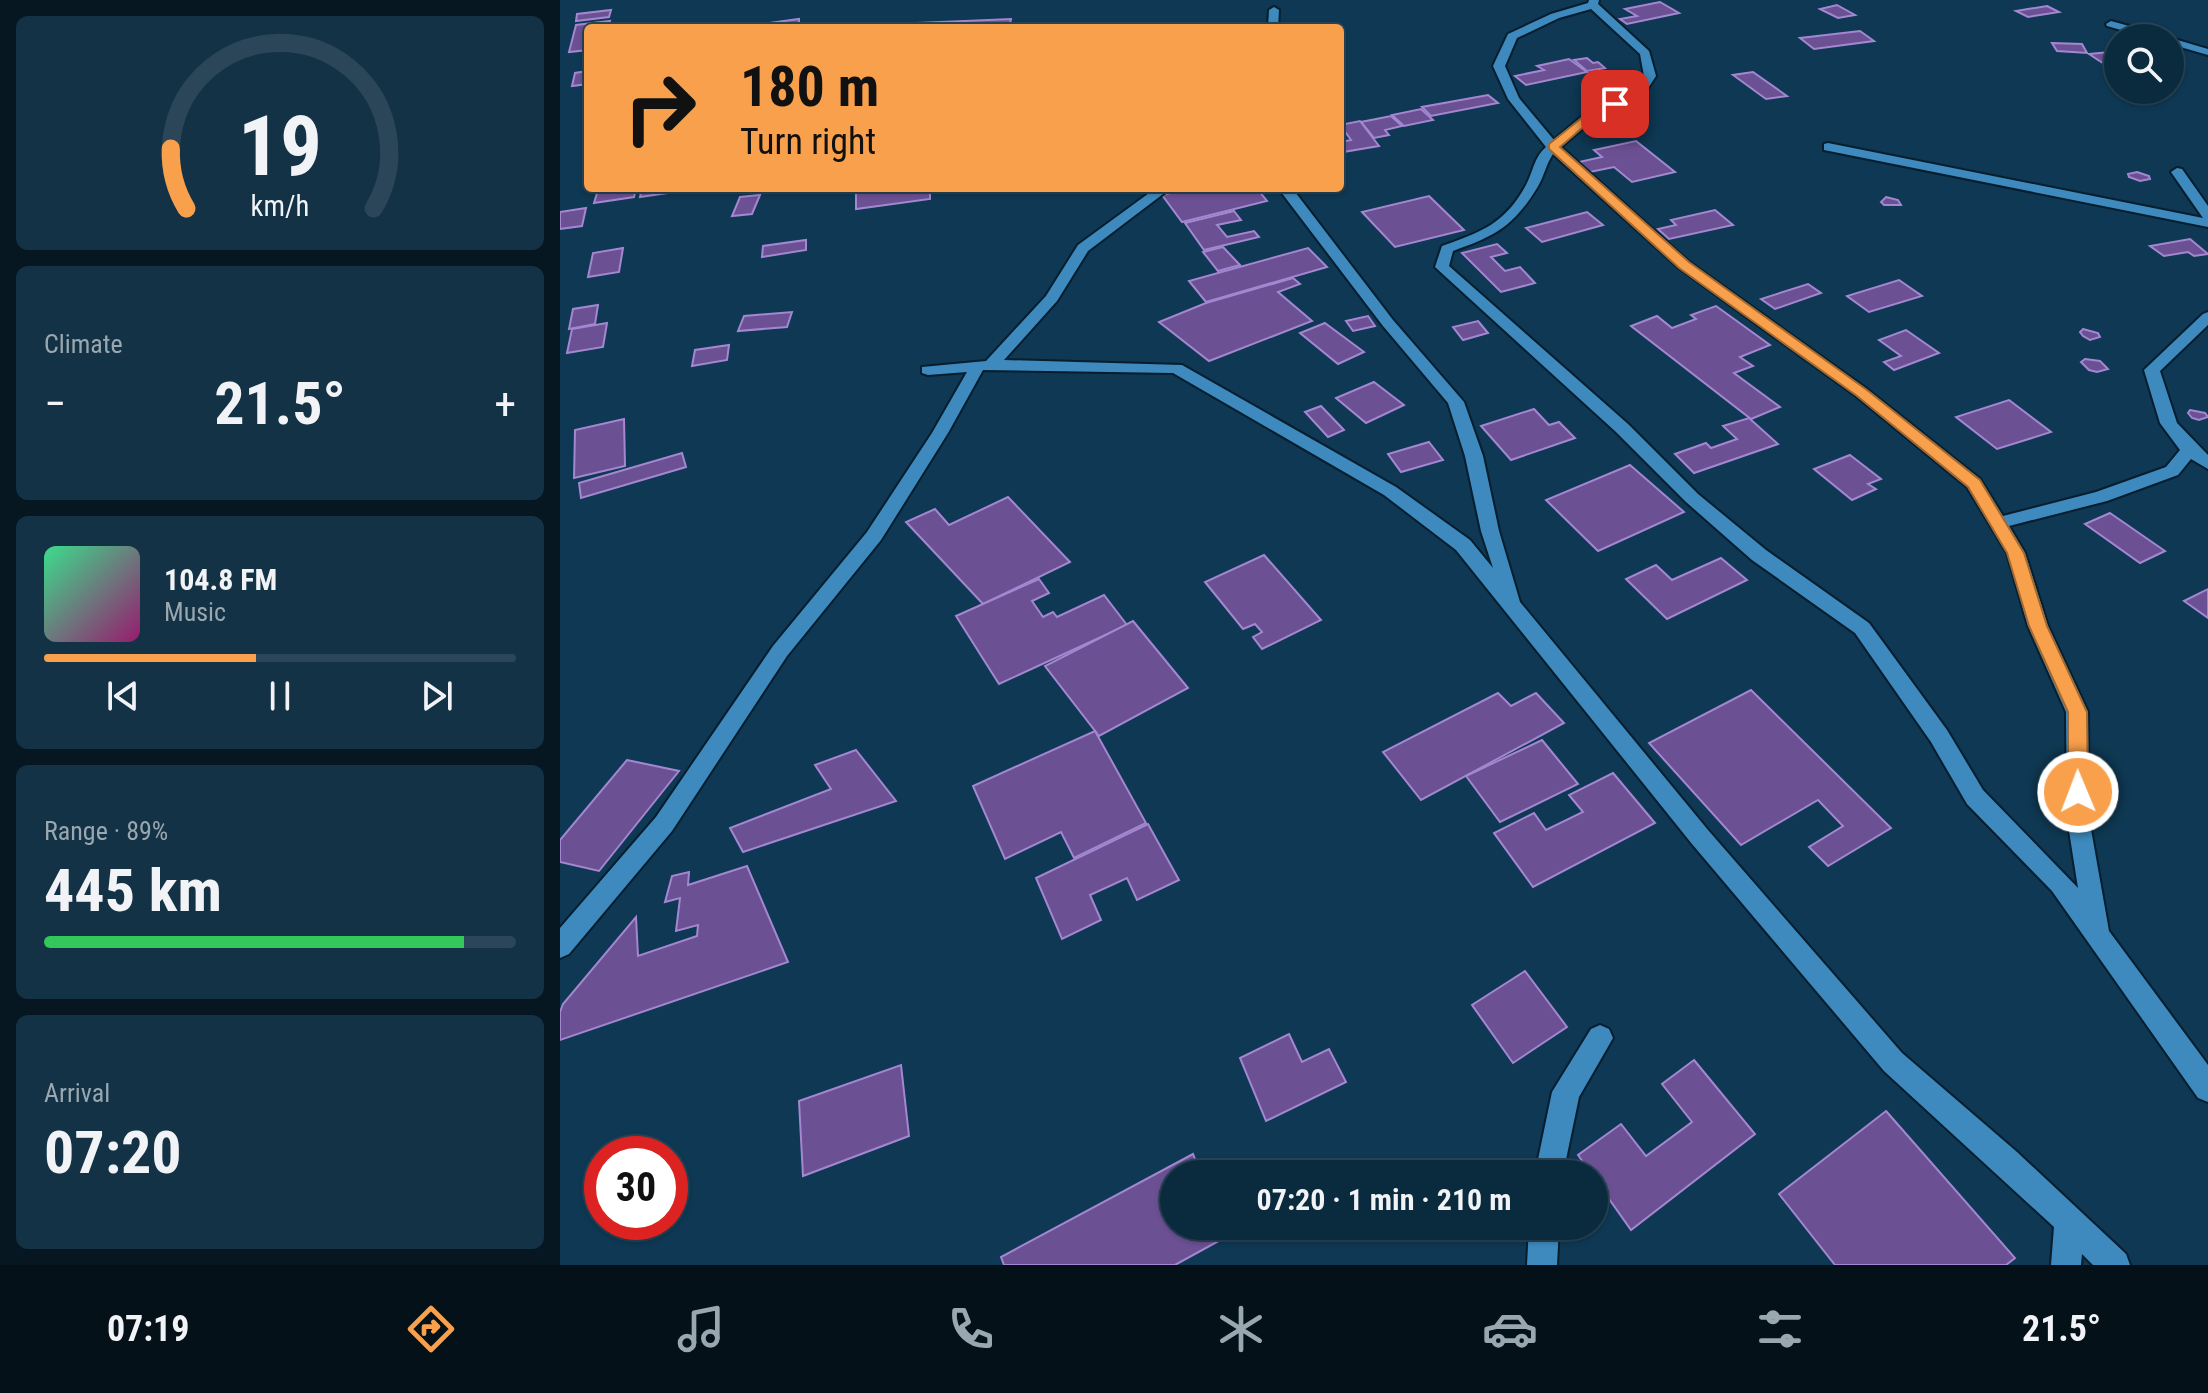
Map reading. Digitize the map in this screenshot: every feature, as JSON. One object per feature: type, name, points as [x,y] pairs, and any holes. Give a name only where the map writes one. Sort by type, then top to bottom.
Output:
[{"type":"street","points":[[2097,934],[2078,818],[2077,712],[2038,626],[2016,553],[1974,483],[1862,393],[1684,265],[1553,147],[1514,99],[1499,66],[1512,36],[1555,16],[1594,3],[1645,53],[1650,76],[1639,94],[1591,115],[1553,147],[1545,154],[1532,186],[1506,222],[1489,234],[1447,249],[1442,267],[1622,428],[1692,498],[1759,555],[1862,628],[1939,736],[1975,797],[2060,883],[2208,1088]]},
{"type":"street","points":[[1273,24],[1274,10]]},
{"type":"street","points":[[2184,45],[2208,52]]},
{"type":"street","points":[[1828,147],[2208,223]]},
{"type":"street","points":[[2177,172],[2208,216]]},
{"type":"street","points":[[560,946],[664,824],[780,651],[874,536],[985,366],[1052,298],[1083,248],[1159,192]]},
{"type":"street","points":[[1288,192],[1388,323],[1456,402],[1474,456],[1490,531],[1515,610]]},
{"type":"street","points":[[2208,317],[2152,370],[2161,414],[2189,450],[2208,463]]},
{"type":"street","points":[[928,370],[985,366],[1176,368],[1390,491],[1463,545],[1700,837],[1893,1062],[2007,1162],[2115,1265]]},
{"type":"street","points":[[1998,523],[2101,497],[2172,471],[2189,450]]},
{"type":"street","points":[[1552,1160],[1566,1092],[1600,1038]]},
{"type":"street","points":[[2066,1265],[2069,1221]]},
{"type":"street","points":[[1542,1265],[1543,1240]]},
{"type":"building","points":[[1660,2],[1679,13],[1627,24],[1620,19],[1637,16],[1625,9]]},
{"type":"building","points":[[1837,5],[1855,15],[1838,18],[1820,9]]},
{"type":"building","points":[[2047,6],[2059,12],[2028,17],[2016,11]]},
{"type":"building","points":[[611,10],[609,17],[576,21],[577,14]]},
{"type":"building","points":[[799,19],[799,24],[762,24]]},
{"type":"building","points":[[1011,19],[1010,24],[917,23]]},
{"type":"building","points":[[584,24],[584,50],[569,52],[576,25]]},
{"type":"building","points":[[1860,31],[1874,41],[1814,49],[1800,38]]},
{"type":"building","points":[[2052,43],[2082,44],[2087,53],[2057,51]]},
{"type":"building","points":[[2104,53],[2104,64],[2089,54]]},
{"type":"building","points":[[1587,58],[1605,68],[1587,71],[1574,60]]},
{"type":"building","points":[[1569,59],[1587,72],[1526,85],[1515,76],[1544,70],[1537,66]]},
{"type":"building","points":[[584,72],[584,84],[572,86],[575,73]]},
{"type":"building","points":[[1753,72],[1787,96],[1766,99],[1733,75]]},
{"type":"building","points":[[1488,95],[1498,103],[1431,116],[1422,107]]},
{"type":"building","points":[[1421,109],[1433,120],[1404,126],[1392,115]]},
{"type":"building","points":[[1391,116],[1402,126],[1385,130],[1389,135],[1374,138],[1361,122]]},
{"type":"building","points":[[1360,121],[1379,146],[1344,152],[1344,141],[1351,140],[1344,134],[1344,124]]},
{"type":"building","points":[[1636,141],[1675,172],[1632,182],[1614,167],[1590,172],[1579,162],[1602,157],[1594,150]]},
{"type":"building","points":[[2137,172],[2150,179],[2140,181],[2129,177],[2128,174]]},
{"type":"building","points":[[597,192],[635,192],[634,197],[594,203]]},
{"type":"building","points":[[641,192],[667,192],[667,193],[640,197]]},
{"type":"building","points":[[856,192],[930,192],[930,199],[856,209]]},
{"type":"building","points":[[1175,192],[1260,192],[1267,201],[1182,222],[1162,195]]},
{"type":"building","points":[[760,195],[752,214],[732,216],[740,197]]},
{"type":"building","points":[[1429,196],[1464,230],[1395,247],[1362,212]]},
{"type":"building","points":[[1886,197],[1898,200],[1901,205],[1884,205],[1881,202]]},
{"type":"building","points":[[586,208],[582,226],[560,229],[560,212]]},
{"type":"building","points":[[1715,210],[1733,225],[1669,239],[1658,229],[1676,225],[1671,220]]},
{"type":"building","points":[[1234,211],[1241,220],[1217,225],[1227,237],[1254,231],[1259,237],[1204,250],[1185,223]]},
{"type":"building","points":[[1587,212],[1603,225],[1542,242],[1526,228]]},
{"type":"building","points":[[2190,239],[2208,254],[2194,256],[2188,252],[2164,256],[2150,246]]},
{"type":"building","points":[[806,240],[806,250],[762,257],[763,246]]},
{"type":"building","points":[[1497,244],[1507,253],[1491,257],[1505,271],[1520,267],[1535,283],[1501,292],[1462,253]]},
{"type":"building","points":[[1223,247],[1240,265],[1218,271],[1203,252]]},
{"type":"building","points":[[623,248],[619,272],[588,277],[593,253]]},
{"type":"building","points":[[1308,248],[1327,267],[1206,302],[1189,281]]},
{"type":"building","points":[[1293,278],[1300,284],[1278,292],[1312,321],[1209,361],[1159,322],[1206,303]]},
{"type":"building","points":[[1899,280],[1922,296],[1869,312],[1847,296]]},
{"type":"building","points":[[1808,284],[1821,293],[1775,309],[1761,299]]},
{"type":"building","points":[[598,305],[595,324],[569,329],[573,309]]},
{"type":"building","points":[[1716,306],[1770,345],[1740,357],[1753,366],[1734,373],[1780,407],[1751,419],[1631,326],[1657,316],[1672,328],[1696,319],[1691,315]]},
{"type":"building","points":[[792,312],[787,327],[738,331],[744,316]]},
{"type":"building","points":[[1368,316],[1375,326],[1353,331],[1346,321]]},
{"type":"building","points":[[1478,321],[1488,333],[1463,340],[1453,327]]},
{"type":"building","points":[[607,323],[603,347],[567,353],[572,329]]},
{"type":"building","points":[[1325,323],[1364,352],[1338,364],[1300,333]]},
{"type":"building","points":[[2083,329],[2098,333],[2100,337],[2090,340],[2080,332]]},
{"type":"building","points":[[1906,330],[1939,353],[1894,370],[1884,362],[1901,356],[1879,340]]},
{"type":"building","points":[[729,345],[727,360],[692,366],[695,350]]},
{"type":"building","points":[[2085,359],[2100,361],[2108,369],[2097,372],[2089,370],[2081,362]]},
{"type":"building","points":[[1374,382],[1404,405],[1366,423],[1336,398]]},
{"type":"building","points":[[2009,400],[2051,432],[1997,449],[1956,417]]},
{"type":"building","points":[[1321,406],[1344,430],[1328,437],[1305,412]]},
{"type":"building","points":[[1534,409],[1549,425],[1559,422],[1575,438],[1511,460],[1481,426]]},
{"type":"building","points":[[2190,410],[2205,413],[2208,417],[2199,420],[2192,418],[2188,413]]},
{"type":"building","points":[[1749,418],[1778,444],[1694,473],[1675,454],[1706,443],[1711,448],[1737,439],[1723,426]]},
{"type":"building","points":[[624,419],[625,466],[574,478],[575,430]]},
{"type":"building","points":[[1429,442],[1443,460],[1401,472],[1388,454]]},
{"type":"building","points":[[682,453],[686,467],[581,498],[579,483]]},
{"type":"building","points":[[1850,455],[1881,479],[1868,484],[1876,489],[1852,500],[1814,469]]},
{"type":"building","points":[[1630,465],[1684,512],[1598,551],[1546,500]]},
{"type":"building","points":[[1008,497],[1070,562],[983,604],[906,522],[935,509],[949,525]]},
{"type":"building","points":[[2110,513],[2165,551],[2140,563],[2085,524]]},
{"type":"building","points":[[1264,555],[1321,620],[1262,649],[1253,637],[1262,632],[1255,624],[1243,629],[1205,582]]},
{"type":"building","points":[[1721,558],[1747,580],[1667,619],[1626,579],[1656,565],[1672,580]]},
{"type":"building","points":[[1039,579],[1049,593],[1032,601],[1043,617],[1053,612],[1057,617],[1104,595],[1127,625],[999,684],[956,616]]},
{"type":"building","points":[[2208,589],[2208,618],[2184,601]]},
{"type":"building","points":[[1133,621],[1188,688],[1099,736],[1045,666]]},
{"type":"building","points":[[1751,690],[1891,828],[1828,866],[1809,847],[1843,826],[1818,800],[1741,845],[1649,743]]},
{"type":"building","points":[[1498,693],[1511,706],[1536,693],[1564,723],[1421,800],[1383,752]]},
{"type":"building","points":[[1095,731],[1146,823],[1074,858],[1061,832],[1005,859],[973,786]]},
{"type":"building","points":[[1542,740],[1578,784],[1500,822],[1466,776]]},
{"type":"building","points":[[856,750],[896,801],[743,852],[730,828],[831,789],[815,765]]},
{"type":"building","points":[[627,760],[679,771],[599,871],[560,862],[560,840]]},
{"type":"building","points":[[1613,773],[1655,823],[1533,887],[1494,833],[1534,813],[1546,830],[1583,812],[1569,795]]},
{"type":"building","points":[[1148,824],[1179,880],[1137,900],[1127,878],[1090,895],[1101,920],[1062,939],[1036,878]]},
{"type":"building","points":[[747,866],[788,962],[560,1040],[563,1004],[636,917],[638,956],[697,936],[698,925],[676,931],[680,898],[665,902],[672,876],[689,872],[688,885]]},
{"type":"building","points":[[1525,971],[1567,1027],[1513,1063],[1472,1005]]},
{"type":"building","points":[[1289,1034],[1302,1062],[1329,1049],[1346,1082],[1266,1121],[1240,1058]]},
{"type":"building","points":[[1694,1060],[1755,1134],[1631,1230],[1608,1197],[1608,1160],[1582,1160],[1578,1155],[1621,1124],[1646,1156],[1692,1122],[1662,1084]]},
{"type":"building","points":[[901,1065],[909,1136],[803,1176],[799,1101]]},
{"type":"building","points":[[1886,1111],[2015,1258],[2006,1265],[1835,1265],[1779,1194]]},
{"type":"building","points":[[1193,1154],[1195,1160],[1182,1160]]},
{"type":"building","points":[[1160,1172],[1160,1240],[1221,1240],[1175,1265],[1004,1265],[1001,1257]]},
{"type":"route","points":[[1615,104],[1591,115],[1553,147],[1684,265],[1862,393],[1974,483],[2016,553],[2038,626],[2077,712],[2078,792]]}]
